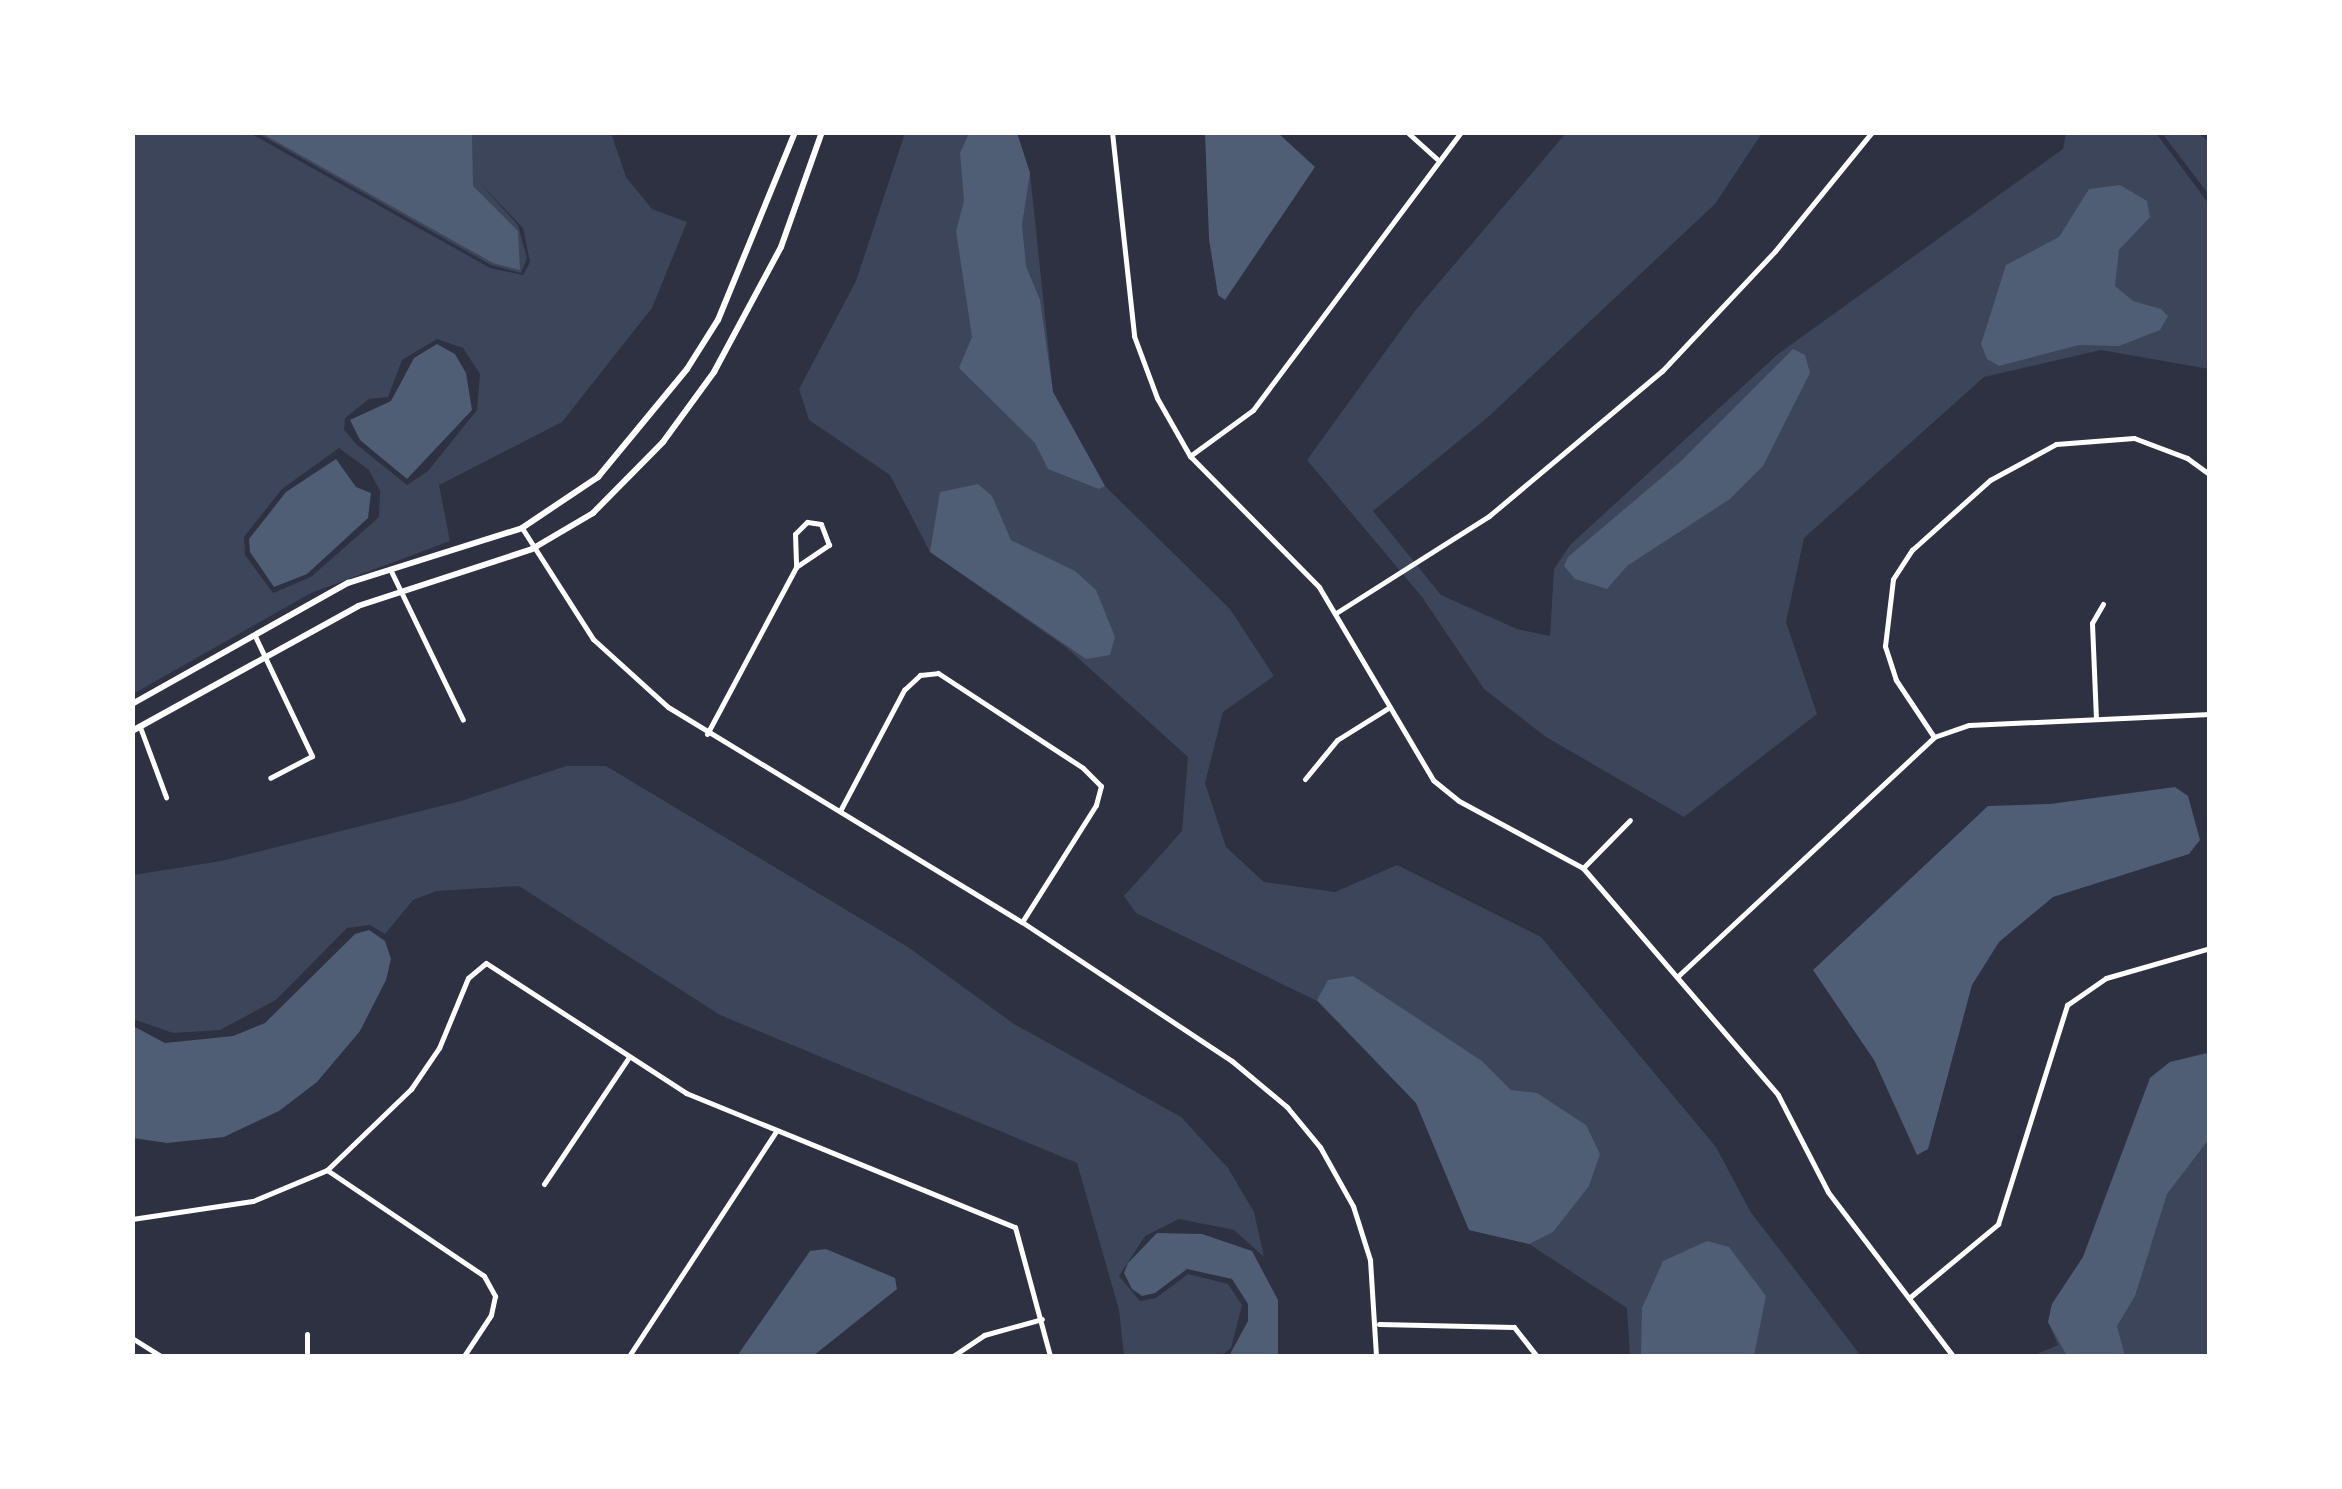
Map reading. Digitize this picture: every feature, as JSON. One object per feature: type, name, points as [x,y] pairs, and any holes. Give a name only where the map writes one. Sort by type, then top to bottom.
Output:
[{"type":"street","points":[[132,704],[348,584],[522,528],[598,477],[687,370],[750,251],[794,132]]},
{"type":"street","points":[[166,797],[136,729],[358,606],[532,549],[574,526],[614,494],[663,442],[714,372],[780,247],[822,132]]},
{"type":"street","points":[[1112,132],[1134,336],[1157,398],[1190,456],[1312,580],[1445,791],[1583,868],[1778,1095],[1828,1192],[1953,1356]]},
{"type":"street","points":[[1407,132],[1437,159]]},
{"type":"street","points":[[1190,456],[1252,410],[1461,132]]},
{"type":"street","points":[[1336,613],[1489,516],[1662,372],[1775,251],[1872,132]]},
{"type":"street","points":[[1934,737],[1896,680],[1885,646],[1893,578],[1912,550],[1990,480],[2056,444],[2134,438],[2210,475]]},
{"type":"street","points":[[707,734],[796,567],[829,545],[820,524],[807,522],[795,534],[796,567]]},
{"type":"street","points":[[522,528],[593,640],[629,676],[707,734],[1022,922],[1232,1061],[1287,1107],[1320,1147],[1353,1206],[1370,1260],[1379,1324],[1376,1356]]},
{"type":"street","points":[[391,571],[462,720]]},
{"type":"street","points":[[2096,719],[2092,624],[2103,604]]},
{"type":"street","points":[[255,636],[312,756],[270,778]]},
{"type":"street","points":[[840,811],[904,690],[920,675],[938,673],[1083,768],[1101,786],[1096,806],[1022,922]]},
{"type":"street","points":[[1305,779],[1336,740],[1390,707]]},
{"type":"street","points":[[1677,977],[1934,737],[1969,725],[2210,714]]},
{"type":"street","points":[[1583,868],[1630,820]]},
{"type":"street","points":[[1908,1298],[1998,1224],[2067,1005],[2106,978],[2210,948]]},
{"type":"street","points":[[132,1218],[253,1201],[327,1170],[411,1089],[440,1048],[468,978],[486,963],[686,1093],[1015,1227],[1050,1356]]},
{"type":"street","points":[[544,1184],[629,1057]]},
{"type":"street","points":[[629,1356],[776,1132]]},
{"type":"street","points":[[327,1170],[484,1276],[496,1296],[491,1315],[464,1356]]},
{"type":"street","points":[[952,1356],[984,1335],[1042,1319]]},
{"type":"street","points":[[1379,1324],[1514,1327],[1537,1356]]},
{"type":"street","points":[[306,1356],[307,1334]]},
{"type":"street","points":[[132,1338],[160,1356]]},
{"type":"shaded area","points":[[133,133],[250,133],[490,268],[523,275],[530,262],[523,228],[477,180],[518,225],[527,258],[521,273],[491,265],[257,133],[611,133],[626,177],[652,209],[687,222],[652,308],[562,422],[439,485],[450,541],[311,593],[133,694]],"holes":[[[437,339],[463,348],[480,374],[477,410],[428,471],[407,485],[356,444],[344,430],[345,418],[369,399],[388,397],[402,360]],[[339,448],[369,470],[380,491],[379,517],[311,577],[273,593],[245,555],[244,537],[282,489]]]},
{"type":"shaded area","points":[[261,133],[472,133],[473,186],[518,231],[520,270],[493,263]]},
{"type":"shaded area","points":[[905,133],[1017,133],[1030,173],[1053,392],[1105,486],[1230,609],[1274,676],[1223,712],[1205,783],[1226,847],[1264,882],[1335,892],[1397,865],[1541,937],[1716,1147],[1750,1211],[1861,1356],[1630,1356],[1627,1308],[1529,1244],[1469,1230],[1416,1103],[1317,1001],[1136,913],[1124,896],[1182,831],[1188,757],[1067,648],[930,552],[890,475],[809,420],[799,389],[856,281]]},
{"type":"shaded area","points":[[969,133],[1017,133],[1030,173],[1022,225],[1026,266],[1040,300],[1053,392],[1105,486],[1099,489],[1048,469],[1035,443],[959,368],[972,337],[956,231],[964,201],[960,153]]},
{"type":"shaded area","points":[[1205,133],[1278,133],[1315,167],[1225,300],[1218,295],[1209,239]]},
{"type":"shaded area","points":[[1566,133],[1762,133],[1715,204],[1487,418],[1373,511],[1441,595],[1517,629],[1550,636],[1554,569],[1570,545],[1778,354],[2063,149],[2066,133],[2156,133],[2209,204],[2209,369],[2101,350],[1984,377],[1804,538],[1786,622],[1817,714],[1684,817],[1546,737],[1484,689],[1422,597],[1307,460],[1414,312]]},
{"type":"shaded area","points":[[2162,133],[2198,133],[2209,142],[2209,195]]},
{"type":"shaded area","points":[[2120,185],[2147,201],[2150,217],[2119,250],[2115,286],[2133,301],[2161,309],[2168,316],[2160,330],[2119,346],[2079,345],[1999,366],[1987,359],[1981,344],[2006,265],[2059,237],[2089,189]]},
{"type":"shaded area","points":[[437,344],[455,354],[466,373],[472,410],[407,479],[360,440],[350,420],[391,401],[414,358]]},
{"type":"shaded area","points":[[1793,349],[1805,355],[1810,373],[1763,466],[1730,499],[1627,566],[1607,589],[1575,579],[1564,566],[1568,557],[1680,462]]},
{"type":"shaded area","points":[[336,459],[356,487],[371,493],[368,518],[307,574],[274,587],[250,552],[249,539],[286,492]]},
{"type":"shaded area","points":[[978,484],[992,496],[1011,540],[1075,571],[1096,590],[1115,637],[1110,655],[1086,659],[930,552],[940,492]]},
{"type":"shaded area","points":[[566,766],[606,766],[908,947],[1014,1024],[1181,1117],[1228,1168],[1254,1212],[1264,1257],[1234,1230],[1179,1219],[1145,1236],[1119,1276],[1140,1301],[1156,1298],[1188,1274],[1228,1284],[1242,1305],[1231,1348],[1221,1356],[1124,1356],[1119,1310],[1077,1163],[720,1015],[519,886],[437,891],[413,900],[385,934],[370,925],[347,928],[276,1000],[220,1030],[173,1033],[133,1019],[133,875],[221,861],[461,801]]},
{"type":"shaded area","points":[[2175,787],[2188,796],[2200,840],[2189,854],[2053,897],[1999,942],[1972,985],[1928,1149],[1917,1155],[1874,1060],[1813,970],[1988,806],[2050,804]]},
{"type":"shaded area","points":[[369,930],[385,941],[391,959],[386,980],[360,1031],[317,1082],[279,1111],[224,1137],[167,1143],[133,1138],[133,1026],[165,1043],[233,1036],[265,1023],[355,934]]},
{"type":"shaded area","points":[[1353,976],[1482,1061],[1511,1090],[1537,1093],[1586,1125],[1600,1154],[1589,1186],[1553,1232],[1529,1244],[1469,1230],[1416,1103],[1317,1000],[1328,980]]},
{"type":"shaded area","points":[[2209,1052],[2209,1356],[2032,1356],[2058,1345],[2048,1322],[2052,1304],[2083,1257],[2150,1078],[2170,1062]]},
{"type":"shaded area","points":[[2209,1053],[2209,1139],[2167,1194],[2135,1296],[2117,1326],[2125,1356],[2067,1356],[2048,1322],[2052,1304],[2083,1257],[2150,1078],[2170,1062]]},
{"type":"shaded area","points":[[1157,1233],[1202,1234],[1252,1251],[1278,1300],[1278,1356],[1229,1356],[1248,1321],[1248,1304],[1232,1279],[1187,1269],[1155,1293],[1142,1296],[1132,1289],[1124,1273],[1128,1263]]},
{"type":"shaded area","points":[[1707,1241],[1729,1247],[1766,1296],[1754,1356],[1641,1356],[1642,1308],[1663,1261]]},
{"type":"shaded area","points":[[826,1249],[895,1278],[897,1289],[813,1356],[737,1356],[810,1251]]}]
